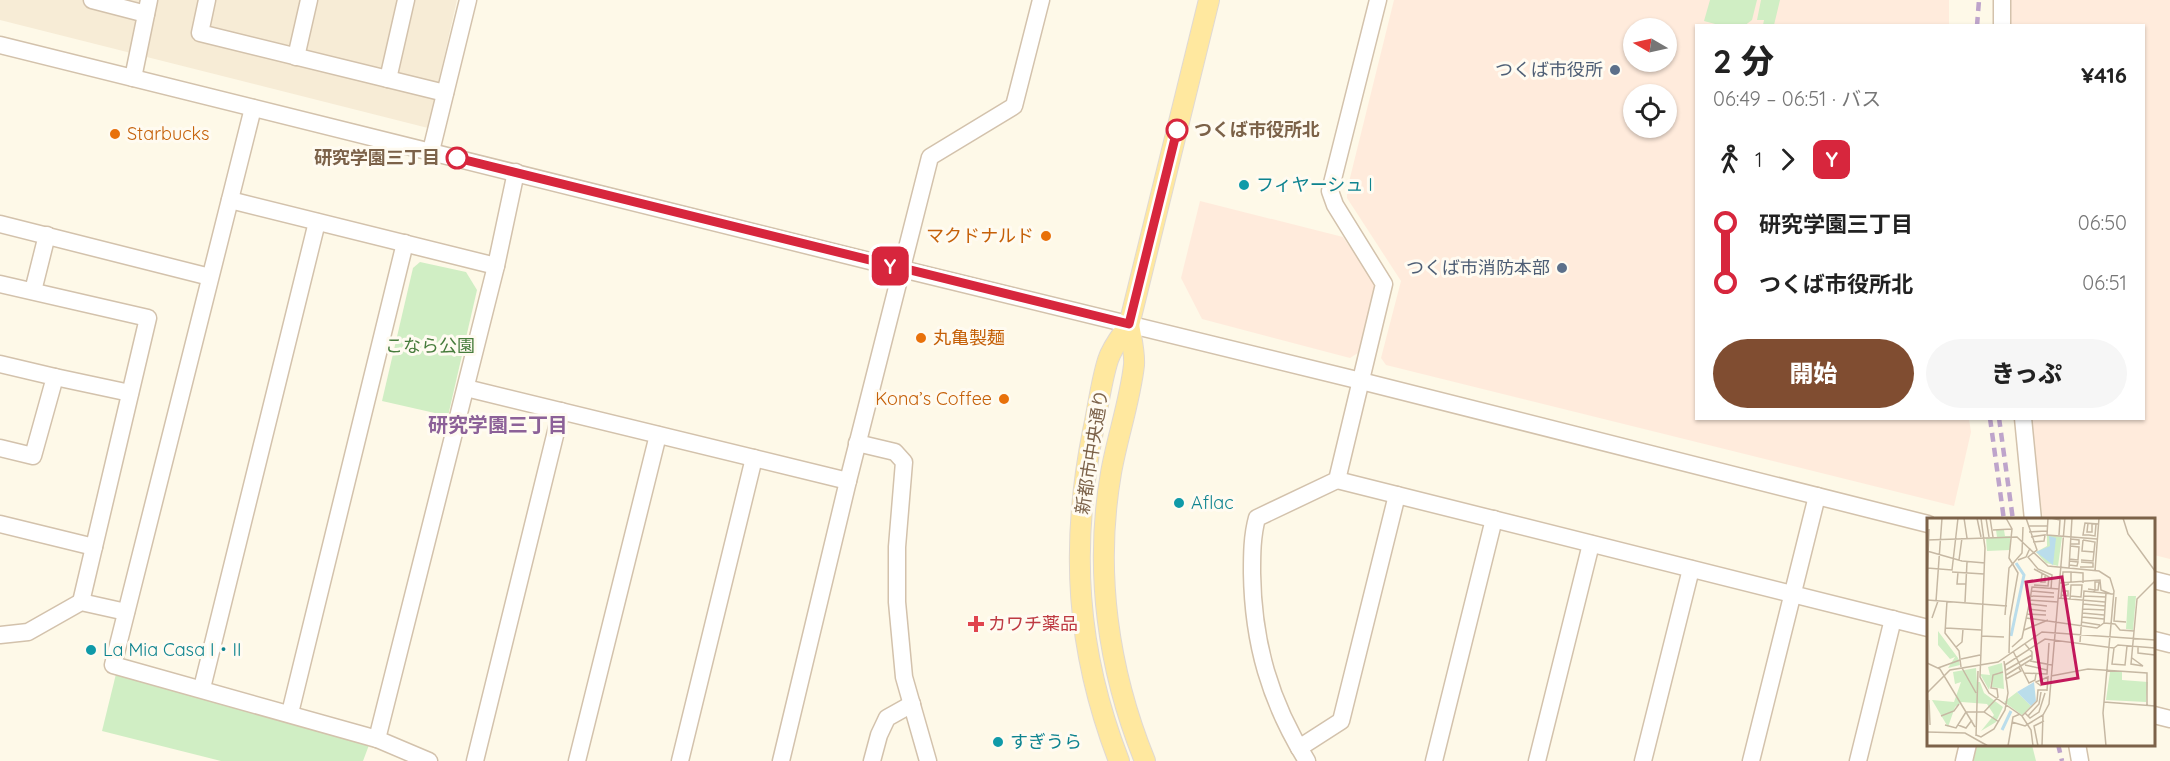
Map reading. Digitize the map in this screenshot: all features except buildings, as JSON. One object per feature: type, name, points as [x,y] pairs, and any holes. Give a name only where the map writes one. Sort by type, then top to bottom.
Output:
[{"type":"main road","name":"新都市中央通り","points":[[1119,761],[1091,674],[1080,607],[1080,536],[1087,461],[1109,358],[1129,324],[1209,0]]},
{"type":"main road","name":"新都市中央通り","points":[[1129,324],[1134,364],[1110,474],[1104,541],[1105,611],[1116,671],[1131,728],[1145,761]]},
{"type":"street","points":[[92,0],[148,7],[133,78]]},
{"type":"street","points":[[207,0],[200,33],[445,93]]},
{"type":"street","points":[[296,57],[309,0]]},
{"type":"street","points":[[388,79],[406,0]]},
{"type":"street","points":[[431,152],[468,0]]},
{"type":"street","points":[[781,761],[857,443],[930,157],[1014,106],[1041,0]]},
{"type":"street","points":[[1337,480],[1384,284],[1335,206],[1330,191],[1378,0]]},
{"type":"street","points":[[2002,0],[2002,24]]},
{"type":"street","points":[[0,45],[1361,381],[1927,524]]},
{"type":"street","points":[[253,108],[113,665],[202,688],[377,739],[429,761]]},
{"type":"street","points":[[377,739],[496,266],[516,172]]},
{"type":"street","points":[[230,200],[496,266]]},
{"type":"street","points":[[202,688],[317,222]]},
{"type":"street","points":[[0,224],[210,277]]},
{"type":"street","points":[[33,291],[47,235]]},
{"type":"street","points":[[290,713],[405,243]]},
{"type":"street","points":[[0,284],[148,318],[81,602]]},
{"type":"street","points":[[0,364],[130,393]]},
{"type":"street","points":[[0,448],[33,456],[55,377]]},
{"type":"street","points":[[466,388],[848,481]]},
{"type":"street","points":[[475,761],[561,411]]},
{"type":"street","points":[[2023,420],[2033,518]]},
{"type":"street","points":[[577,761],[658,435]]},
{"type":"street","points":[[857,443],[895,452],[904,462],[897,547],[897,602],[904,677],[928,761]]},
{"type":"street","points":[[680,761],[754,458]]},
{"type":"street","points":[[1397,495],[1341,721],[1303,754],[1290,733],[1273,695],[1256,636],[1252,598],[1254,527],[1257,518],[1337,480],[1494,519],[1591,544],[1927,628]]},
{"type":"street","points":[[1751,761],[1817,496]]},
{"type":"street","points":[[1434,761],[1494,519]]},
{"type":"street","points":[[0,524],[94,547]]},
{"type":"street","points":[[1537,761],[1591,544]]},
{"type":"street","points":[[1643,761],[1691,569]]},
{"type":"street","points":[[2155,580],[2170,584]]},
{"type":"street","points":[[0,635],[28,632],[81,602],[126,612]]},
{"type":"street","points":[[1858,761],[1893,619]]},
{"type":"street","points":[[2155,640],[2170,644]]},
{"type":"street","points":[[872,761],[887,718],[912,704]]},
{"type":"street","points":[[2155,715],[2170,719]]},
{"type":"street","points":[[1964,761],[1968,746]]},
{"type":"street","points":[[2077,746],[2080,761]]},
{"type":"shaded area","points":[[0,0],[457,0],[428,128],[0,20]]},
{"type":"shaded area","points":[[1394,0],[1949,0],[1949,24],[1695,24],[1695,420],[1969,420],[1971,432],[1954,506],[1386,365],[1381,358],[1401,281],[1347,198],[1347,190]]},
{"type":"shaded area","points":[[2009,0],[2170,0],[2170,559],[2155,555],[2155,518],[2043,518],[2029,420],[2145,420],[2145,24],[2009,24]]},
{"type":"shaded area","points":[[1200,201],[1343,237],[1376,285],[1361,351],[1350,358],[1202,319],[1181,278]]},
{"type":"green space","points":[[1710,0],[1757,0],[1752,20],[1747,24],[1715,24],[1704,21]]},
{"type":"green space","points":[[1761,0],[1780,0],[1774,24],[1763,24],[1764,20],[1757,20]]},
{"type":"green space","name":"こなら公園","points":[[420,262],[466,272],[477,290],[448,416],[382,401],[413,268]]},
{"type":"green space","points":[[116,674],[369,745],[363,761],[221,761],[102,731]]},
{"type":"green space","points":[[1974,746],[2032,746],[2036,761],[1970,761]]},
{"type":"railway","points":[[1977,24],[1979,0]]},
{"type":"railway","points":[[1990,420],[2004,518]]},
{"type":"railway","points":[[1999,420],[2013,518]]},
{"type":"railway","points":[[2058,746],[2062,761]]},
{"type":"bus line","name":"Y","points":[[457,158],[1129,324],[1177,130]]},
{"type":"place","name":"つくば市役所","points":[[1615,70]]},
{"type":"place","name":"つくば市役所北","points":[[1177,130]]},
{"type":"place","name":"Starbucks","points":[[115,134]]},
{"type":"place","name":"研究学園三丁目","points":[[457,158]]},
{"type":"place","name":"フィヤーシュ I","points":[[1244,185]]},
{"type":"place","name":"マクドナルド","points":[[1046,236]]},
{"type":"place","name":"つくば市消防本部","points":[[1562,268]]},
{"type":"place","name":"丸亀製麺","points":[[921,338]]},
{"type":"place","name":"Kona’s Coffee","points":[[1004,399]]},
{"type":"place","name":"Aflac","points":[[1179,503]]},
{"type":"place","name":"カワチ薬品","points":[[976,624]]},
{"type":"place","name":"La Mia Casa I・II","points":[[91,650]]},
{"type":"place","name":"すぎうら","points":[[998,742]]},
{"type":"district","name":"研究学園三丁目","points":[[498,425]]}]
